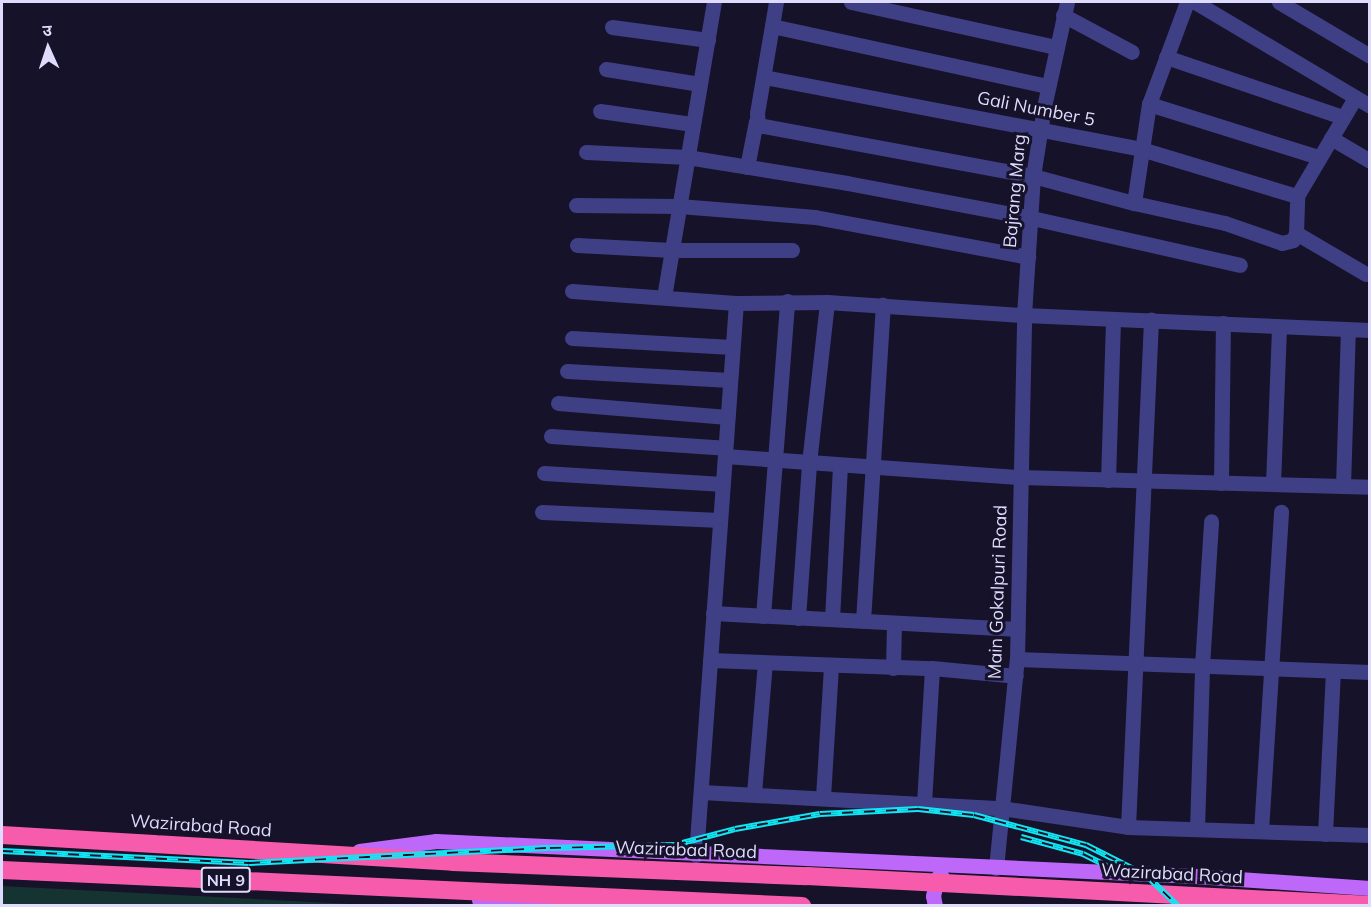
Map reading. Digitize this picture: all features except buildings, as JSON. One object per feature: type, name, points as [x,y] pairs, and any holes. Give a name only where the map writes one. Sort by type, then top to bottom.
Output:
[{"type":"highway","name":"Wazirabad Road","points":[[2,835],[453,862],[807,876],[1370,905]]},
{"type":"highway","name":"NH 9","points":[[2,870],[802,906]]},
{"type":"main road","points":[[330,855],[436,842],[1175,877],[1195,876],[1370,888]]},
{"type":"main road","points":[[935,906],[933,896],[937,878],[949,866]]},
{"type":"main road","points":[[1194,906],[1195,876]]},
{"type":"main road","points":[[1175,877],[1175,906]]},
{"type":"main road","points":[[335,884],[410,894],[551,906]]},
{"type":"street","points":[[663,297],[714,2]]},
{"type":"street","points":[[747,167],[776,2]]},
{"type":"street","points":[[851,2],[1056,47]]},
{"type":"street","points":[[1134,203],[1149,104],[1187,2]]},
{"type":"street","points":[[1195,2],[1370,106]]},
{"type":"street","points":[[1279,2],[1370,56]]},
{"type":"street","points":[[1065,8],[1132,52]]},
{"type":"street","name":"Bajrang Marg","points":[[1024,315],[1033,176],[1048,86],[1065,8]]},
{"type":"street","points":[[772,26],[1048,86]]},
{"type":"street","points":[[612,27],[708,40]]},
{"type":"street","points":[[1166,57],[1342,117]]},
{"type":"street","points":[[606,69],[700,84]]},
{"type":"street","name":"Gali Number 5","points":[[764,77],[1141,149],[1297,196]]},
{"type":"street","points":[[756,121],[764,127],[1033,176],[1134,203],[1226,224],[1282,243],[1293,240],[1296,233],[1297,196],[1355,98]]},
{"type":"street","points":[[1149,104],[1318,157]]},
{"type":"street","points":[[600,111],[693,124]]},
{"type":"street","points":[[1331,138],[1370,161]]},
{"type":"street","points":[[586,152],[687,157],[747,167],[1032,218],[1240,265]]},
{"type":"street","points":[[576,205],[679,206],[815,217],[1028,257]]},
{"type":"street","points":[[1296,233],[1366,274]]},
{"type":"street","points":[[577,244],[672,250],[792,250]]},
{"type":"street","points":[[572,291],[735,303],[827,302],[1024,315],[1223,323],[1279,328],[1370,330]]},
{"type":"street","points":[[763,616],[773,460],[787,301]]},
{"type":"street","points":[[798,618],[809,462],[827,302]]},
{"type":"street","points":[[696,855],[735,303]]},
{"type":"street","points":[[863,621],[883,305]]},
{"type":"street","name":"Main Gokalpuri Road","points":[[996,868],[1017,659],[1024,315]]},
{"type":"street","points":[[1108,480],[1113,319]]},
{"type":"street","points":[[1128,826],[1151,320]]},
{"type":"street","points":[[1221,483],[1223,323]]},
{"type":"street","points":[[1273,484],[1279,328]]},
{"type":"street","points":[[1343,486],[1348,330]]},
{"type":"street","points":[[572,338],[732,347]]},
{"type":"street","points":[[567,371],[730,380]]},
{"type":"street","points":[[558,403],[727,417]]},
{"type":"street","points":[[551,436],[725,452],[773,460],[1020,477],[1370,487]]},
{"type":"street","points":[[831,620],[840,465]]},
{"type":"street","points":[[544,473],[723,484]]},
{"type":"street","points":[[542,512],[720,520]]},
{"type":"street","points":[[1261,831],[1281,512]]},
{"type":"street","points":[[1197,829],[1202,666],[1211,521]]},
{"type":"street","points":[[713,613],[1018,629]]},
{"type":"street","points":[[894,623],[894,668]]},
{"type":"street","points":[[1017,659],[1370,672]]},
{"type":"street","points":[[710,660],[831,667],[932,668],[1016,676]]},
{"type":"street","points":[[754,793],[765,662]]},
{"type":"street","points":[[823,797],[831,667]]},
{"type":"street","points":[[924,803],[932,668]]},
{"type":"street","points":[[1325,834],[1333,671]]},
{"type":"street","points":[[701,792],[754,793],[1001,808],[1128,826],[1370,835]]},
{"type":"green space","points":[[2,886],[370,905],[2,905]]},
{"type":"railway","points":[[2,851],[249,863],[550,848],[675,845],[735,829],[820,814],[918,809],[974,815],[1086,845],[1147,876],[1178,906]]},
{"type":"railway","points":[[1021,837],[1083,854],[1119,872]]}]
